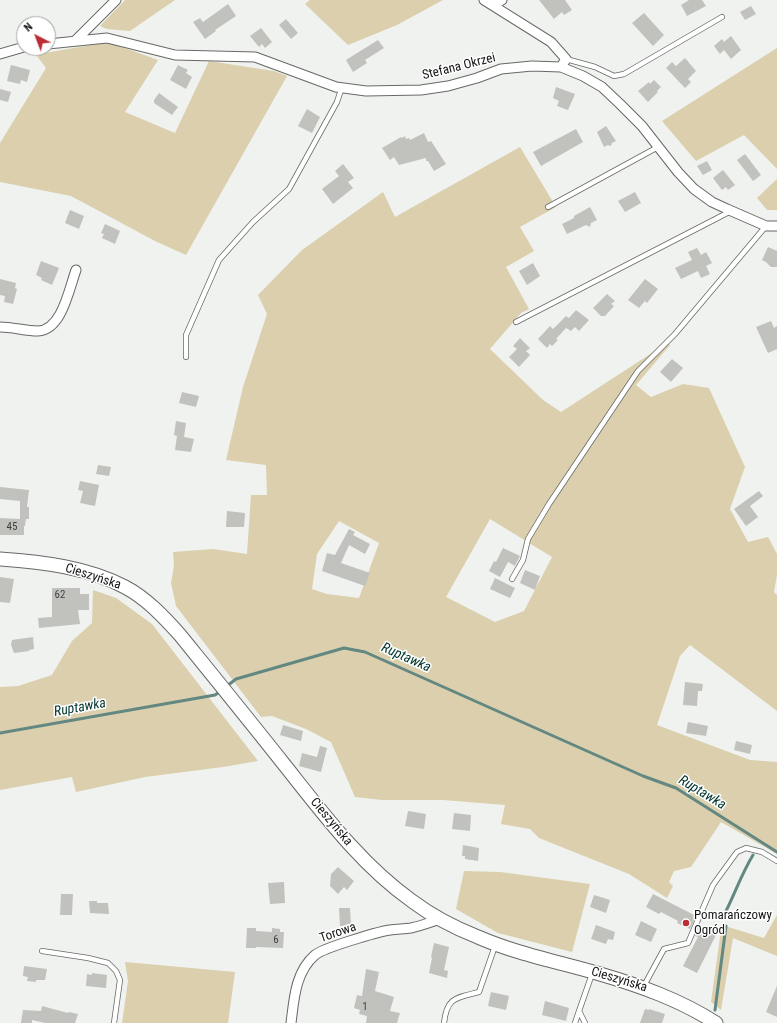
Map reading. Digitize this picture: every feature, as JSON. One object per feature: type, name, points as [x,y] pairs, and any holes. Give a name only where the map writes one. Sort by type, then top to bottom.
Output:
[{"type":"main road","name":"Cieszyńska","points":[[0,559],[28,561],[77,569],[102,577],[126,587],[160,614],[180,634],[326,817],[355,850],[384,879],[411,901],[478,938],[645,988],[676,1001],[716,1023]]},
{"type":"street","points":[[75,41],[116,0]]},
{"type":"street","points":[[484,0],[551,42],[563,63]]},
{"type":"street","points":[[493,5],[502,0]]},
{"type":"street","name":"Stefana Okrzei","points":[[56,43],[107,38],[175,55],[255,57],[336,86],[366,91],[421,90],[448,86],[501,69],[563,63],[602,87],[642,126],[694,189],[712,202],[732,211],[766,226],[777,226]]},
{"type":"street","points":[[0,54],[16,49]]},
{"type":"street","points":[[0,327],[39,331],[50,328],[60,315],[76,270]]},
{"type":"street","name":"Torowa","points":[[291,1023],[295,994],[300,977],[307,964],[315,954],[331,947],[388,930],[411,928],[440,918]]},
{"type":"lane","points":[[563,63],[595,67],[614,76],[624,74],[722,17]]},
{"type":"lane","points":[[186,357],[186,335],[219,260],[253,222],[289,189],[337,102],[342,87]]},
{"type":"lane","points":[[548,207],[658,147]]},
{"type":"lane","points":[[516,322],[732,211]]},
{"type":"lane","points":[[512,579],[523,560],[528,539],[549,504],[638,372],[676,334],[766,226]]},
{"type":"lane","points":[[645,988],[646,982],[664,950],[688,943],[713,885],[737,852],[746,848],[762,852],[777,861]]},
{"type":"lane","points":[[444,1023],[448,1005],[454,999],[479,992],[495,944]]},
{"type":"lane","points":[[42,951],[88,958],[108,963],[116,971],[120,980],[114,1023]]},
{"type":"lane","points":[[575,1023],[593,972]]},
{"type":"lane","points":[[579,1012],[585,1023]]},
{"type":"shaded area","points":[[125,0],[175,0],[130,31],[107,29],[100,26]]},
{"type":"shaded area","points":[[310,0],[443,0],[397,25],[348,45],[305,4]]},
{"type":"shaded area","points":[[108,42],[158,60],[125,112],[175,133],[209,61],[274,71],[287,76],[186,255],[155,241],[71,196],[0,182],[0,143],[46,68],[37,56],[56,56],[56,51]]},
{"type":"shaded area","points":[[777,48],[777,169],[744,135],[696,161],[662,121]]},
{"type":"shaded area","points":[[520,147],[556,207],[520,227],[534,251],[506,267],[529,309],[521,313],[490,349],[543,400],[561,412],[658,349],[665,340],[670,345],[636,385],[651,397],[683,384],[709,388],[745,467],[730,509],[748,542],[768,537],[777,554],[777,575],[774,592],[777,595],[777,711],[690,645],[680,656],[657,725],[750,760],[777,762],[777,854],[721,822],[691,867],[674,871],[669,882],[673,886],[667,898],[629,874],[539,838],[530,829],[501,824],[505,805],[443,800],[382,800],[355,797],[331,742],[306,729],[272,716],[261,717],[176,606],[171,583],[174,566],[173,552],[213,549],[247,554],[251,495],[267,495],[266,465],[226,460],[243,387],[267,314],[258,295],[302,250],[383,192],[395,217]],"holes":[[[490,519],[552,557],[524,611],[495,622],[446,597]],[[339,521],[379,543],[359,598],[327,594],[312,589],[317,554]]]},
{"type":"shaded area","points":[[777,179],[777,210],[767,210],[757,198]]},
{"type":"shaded area","points":[[93,590],[116,598],[152,624],[258,761],[145,777],[76,792],[72,777],[0,790],[0,687],[18,686],[52,675],[72,641],[92,623]]},
{"type":"shaded area","points":[[464,871],[500,872],[590,884],[572,952],[498,933],[456,909]]},
{"type":"shaded area","points":[[777,915],[777,956],[733,938],[721,1010],[711,1002],[720,937],[725,926],[764,938]]},
{"type":"shaded area","points":[[125,962],[235,972],[228,1023],[122,1023],[128,981]]},
{"type":"building","points":[[539,0],[565,0],[572,10],[564,15],[562,12],[554,19]]},
{"type":"building","points":[[689,0],[702,0],[706,6],[687,16],[681,5]]},
{"type":"building","points":[[228,4],[236,16],[215,30],[216,31],[205,39],[193,22],[200,18],[203,22]]},
{"type":"building","points":[[751,6],[756,14],[745,20],[740,12]]},
{"type":"building","points":[[644,13],[664,35],[653,46],[632,23]]},
{"type":"building","points":[[286,19],[298,33],[291,39],[279,25]]},
{"type":"building","points":[[261,28],[272,42],[265,48],[262,44],[259,47],[250,36]]},
{"type":"building","points":[[731,36],[741,50],[731,59],[724,50],[720,54],[714,46],[722,39],[724,42]]},
{"type":"building","points":[[378,40],[384,48],[365,60],[367,63],[353,72],[346,60]]},
{"type":"building","points":[[685,58],[696,71],[688,79],[691,82],[685,88],[666,68],[672,62],[676,66]]},
{"type":"building","points":[[11,65],[30,70],[27,82],[21,80],[20,84],[7,81]]},
{"type":"building","points":[[178,65],[188,70],[186,73],[192,77],[186,89],[170,80]]},
{"type":"building","points":[[654,80],[661,87],[648,102],[638,91]]},
{"type":"building","points":[[556,87],[575,94],[568,110],[557,106],[559,101],[553,98]]},
{"type":"building","points":[[0,89],[11,92],[8,102],[0,100]]},
{"type":"building","points":[[159,93],[178,107],[172,115],[154,103],[154,100]]},
{"type":"building","points":[[307,109],[320,117],[312,133],[298,126]]},
{"type":"building","points":[[606,126],[616,141],[612,143],[611,146],[608,145],[604,147],[597,132]]},
{"type":"building","points":[[576,129],[583,142],[541,166],[533,152]]},
{"type":"building","points":[[424,133],[428,142],[431,141],[446,164],[434,171],[428,161],[426,161],[426,158],[399,165],[394,157],[390,160],[382,148],[401,137],[402,138],[405,136],[406,139],[409,138],[410,140]]},
{"type":"building","points":[[745,154],[761,175],[753,181],[737,160]]},
{"type":"building","points":[[707,161],[712,170],[703,175],[697,166]]},
{"type":"building","points":[[343,164],[354,178],[348,182],[353,188],[333,204],[322,189],[339,176],[335,171]]},
{"type":"building","points":[[723,170],[735,185],[728,190],[726,187],[722,190],[713,178]]},
{"type":"building","points":[[635,192],[641,203],[625,212],[618,201]]},
{"type":"building","points":[[590,207],[597,220],[591,223],[590,227],[586,225],[567,234],[562,224]]},
{"type":"building","points":[[70,210],[84,216],[79,229],[65,223]]},
{"type":"building","points":[[105,224],[120,231],[115,244],[102,238],[104,234],[101,233]]},
{"type":"building","points":[[768,247],[777,251],[777,267],[771,267],[762,260]]},
{"type":"building","points":[[697,248],[701,255],[706,252],[712,263],[706,266],[710,274],[701,278],[698,271],[681,279],[675,268],[692,260],[688,252]]},
{"type":"building","points":[[41,261],[59,268],[52,285],[41,280],[42,278],[36,275]]},
{"type":"building","points":[[533,263],[540,276],[527,285],[519,271]]},
{"type":"building","points":[[0,279],[16,283],[15,288],[17,289],[13,304],[4,302],[5,296],[0,295]]},
{"type":"building","points":[[645,279],[658,289],[647,303],[645,301],[639,308],[628,300]]},
{"type":"building","points":[[607,294],[615,301],[611,304],[614,306],[605,316],[601,316],[593,308]]},
{"type":"building","points":[[576,310],[589,320],[579,331],[575,327],[571,331],[566,328],[556,339],[558,340],[552,346],[550,344],[547,348],[538,339],[550,326],[553,329],[566,316],[569,318]]},
{"type":"building","points":[[771,321],[774,328],[777,326],[777,349],[768,353],[756,327]]},
{"type":"building","points":[[520,338],[530,348],[526,351],[530,355],[519,367],[509,357],[517,349],[513,346]]},
{"type":"building","points":[[672,359],[683,368],[671,382],[660,372]]},
{"type":"building","points":[[182,392],[199,396],[196,407],[179,403]]},
{"type":"building","points":[[176,421],[186,423],[184,437],[194,439],[191,452],[175,450],[177,436],[174,435]]},
{"type":"building","points":[[98,465],[111,467],[109,476],[96,474]]},
{"type":"building","points":[[80,481],[99,485],[95,506],[80,503],[83,491],[78,490]]},
{"type":"building","points":[[0,487],[29,490],[27,507],[29,507],[29,519],[26,519],[24,535],[0,535],[0,518],[20,519],[20,501],[0,499]]},
{"type":"building","points":[[759,491],[763,496],[750,506],[758,517],[746,526],[734,509]]},
{"type":"building","points":[[227,511],[245,513],[244,527],[226,527]]},
{"type":"building","points":[[349,529],[355,532],[353,535],[370,544],[365,554],[349,545],[341,563],[370,573],[365,586],[322,571],[327,553],[335,555]]},
{"type":"building","points":[[503,548],[520,556],[515,566],[508,562],[500,577],[489,571],[494,561],[496,562]]},
{"type":"building","points":[[525,570],[540,576],[535,590],[520,583]]},
{"type":"building","points":[[0,577],[14,579],[10,603],[0,602]]},
{"type":"building","points":[[495,578],[515,588],[510,598],[490,589]]},
{"type":"building","points":[[52,588],[80,588],[80,594],[89,594],[89,610],[78,610],[80,624],[39,628],[38,618],[52,617]]},
{"type":"building","points":[[33,637],[34,649],[14,653],[11,645],[12,640]]},
{"type":"building","points":[[685,682],[703,684],[702,691],[698,691],[697,706],[683,705]]},
{"type":"building","points":[[688,722],[708,726],[706,736],[686,733]]},
{"type":"building","points":[[283,725],[303,731],[301,741],[280,735]]},
{"type":"building","points":[[736,741],[752,745],[750,754],[734,750]]},
{"type":"building","points":[[320,746],[327,748],[321,772],[299,766],[302,753],[317,757]]},
{"type":"building","points":[[408,811],[426,814],[424,829],[405,826]]},
{"type":"building","points":[[454,813],[471,815],[470,831],[452,829]]},
{"type":"building","points":[[463,845],[479,848],[478,861],[465,859],[465,856],[462,856]]},
{"type":"building","points":[[338,867],[354,881],[347,890],[344,887],[338,894],[330,886],[331,874]]},
{"type":"building","points":[[284,882],[285,903],[270,904],[268,883]]},
{"type":"building","points":[[61,894],[73,894],[72,915],[60,915]]},
{"type":"building","points":[[653,894],[696,916],[690,929],[677,923],[678,921],[661,912],[659,914],[646,907]]},
{"type":"building","points":[[594,895],[610,900],[606,913],[590,907]]},
{"type":"building","points":[[89,901],[108,903],[109,914],[90,913]]},
{"type":"building","points":[[339,908],[350,908],[351,926],[340,926]]},
{"type":"building","points":[[641,921],[657,929],[651,942],[635,935]]},
{"type":"building","points":[[596,925],[615,932],[613,940],[608,939],[606,944],[591,939]]},
{"type":"building","points":[[700,925],[717,933],[697,973],[683,966],[698,937],[695,936]]},
{"type":"building","points":[[247,928],[256,928],[256,931],[272,932],[272,928],[280,929],[280,932],[284,932],[283,948],[246,948]]},
{"type":"building","points":[[434,943],[449,947],[444,970],[448,971],[447,978],[429,973]]},
{"type":"building","points":[[24,966],[47,969],[45,980],[36,980],[36,982],[27,981],[28,977],[23,976]]},
{"type":"building","points":[[366,969],[379,972],[375,991],[394,997],[390,1011],[400,1013],[397,1023],[366,1023],[367,1016],[359,1014],[360,1010],[354,1008],[357,995],[362,996]]},
{"type":"building","points":[[92,973],[107,975],[106,988],[86,986],[87,974],[92,975]]},
{"type":"building","points":[[777,986],[777,1017],[766,1012]]},
{"type":"building","points":[[491,992],[509,996],[506,1010],[488,1006]]},
{"type":"building","points":[[545,1001],[569,1008],[566,1021],[542,1015]]},
{"type":"building","points":[[42,1006],[78,1014],[75,1023],[45,1023],[32,1020],[32,1023],[21,1023],[23,1010],[41,1011]]},
{"type":"building","points":[[645,1009],[665,1014],[662,1023],[640,1023]]},
{"type":"waterway","name":"Ruptawka","points":[[227,686],[236,679],[344,648],[365,652],[643,776],[676,788],[777,852]]},
{"type":"waterway","name":"Ruptawka","points":[[0,733],[215,695],[221,691]]},
{"type":"waterway","points":[[726,911],[753,855]]},
{"type":"waterway","points":[[715,1010],[726,926]]},
{"type":"place","name":"Pomarańczowy Ogród","points":[[686,923]]}]
